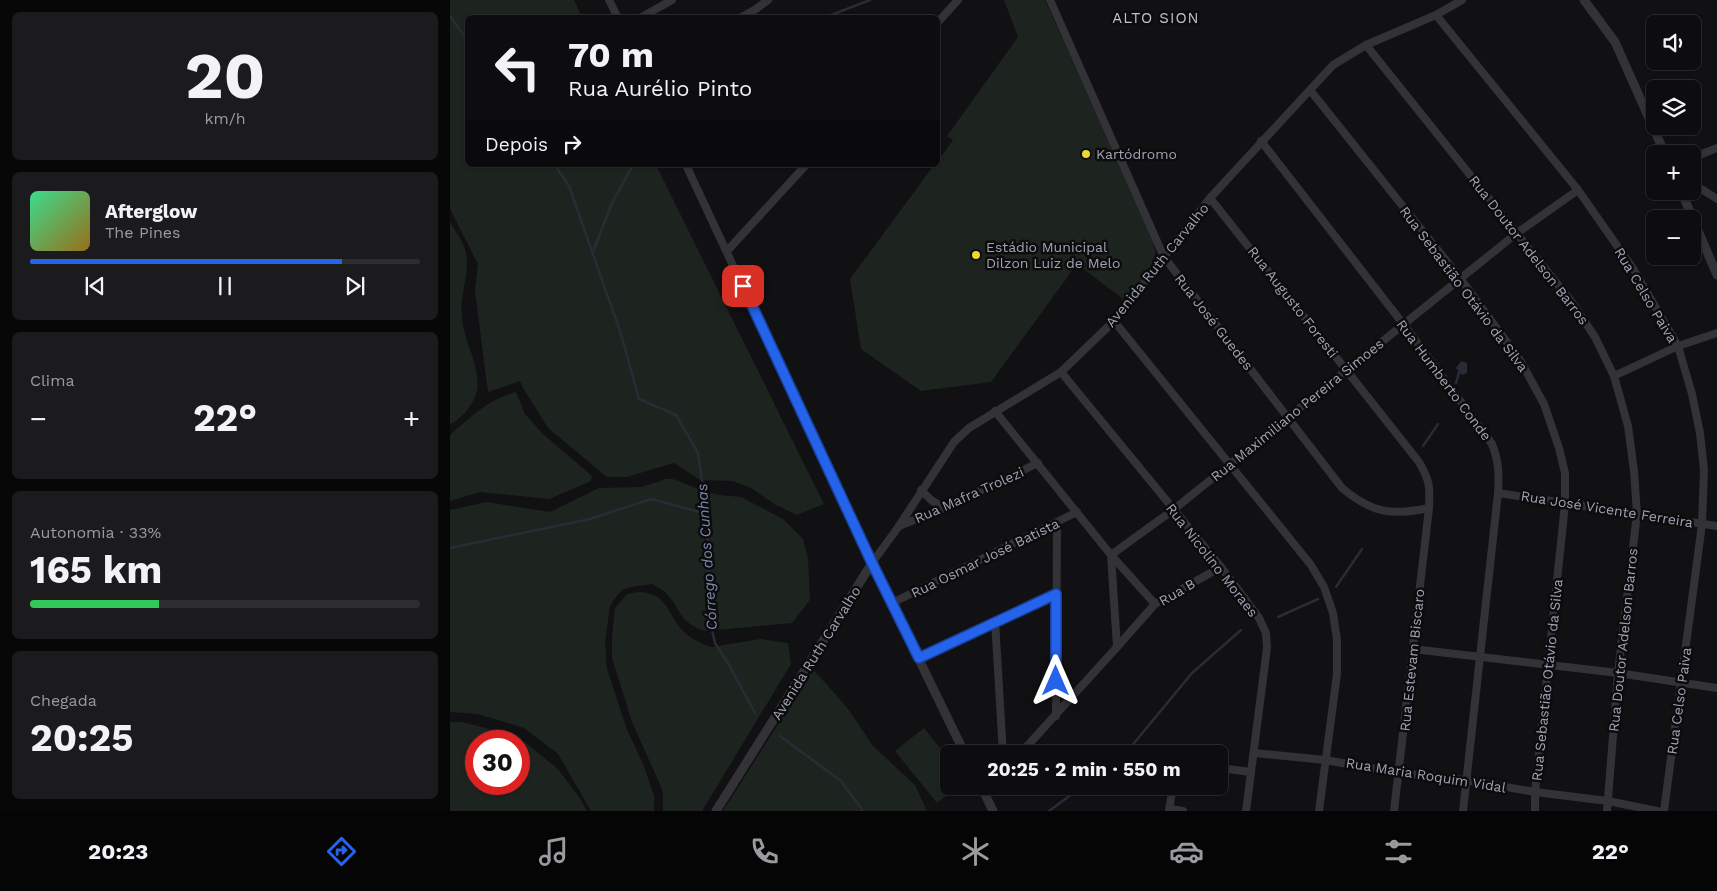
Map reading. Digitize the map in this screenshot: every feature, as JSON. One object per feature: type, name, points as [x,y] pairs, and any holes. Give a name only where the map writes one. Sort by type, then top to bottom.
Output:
[{"type":"street","points":[[609,0],[616,15]]},
{"type":"street","points":[[645,15],[672,0]]},
{"type":"street","points":[[745,15],[768,0]]},
{"type":"street","points":[[940,20],[958,0]]},
{"type":"street","name":"Rua José Guedes","points":[[1050,0],[1164,257],[1342,488],[1357,501],[1373,508],[1394,513],[1429,508]]},
{"type":"street","name":"Avenida Ruth Carvalho","points":[[716,811],[872,563],[899,526],[954,442],[969,428],[1061,372],[1114,321],[1210,198],[1332,65],[1366,45],[1436,15],[1462,0]]},
{"type":"street","points":[[1584,0],[1615,42],[1661,145]]},
{"type":"street","name":"Rua Celso Paiva","points":[[1436,15],[1578,190],[1634,270],[1678,346],[1692,394],[1700,433],[1704,470],[1702,524],[1664,811]]},
{"type":"street","name":"Rua Doutor Adelson Barros","points":[[1366,45],[1571,300],[1595,337],[1614,376],[1628,426],[1637,514],[1618,673],[1606,811]]},
{"type":"street","name":"Rua Sebastião Otávio da Silva","points":[[1310,90],[1460,278],[1520,360],[1544,404],[1559,448],[1565,473],[1565,504],[1535,792],[1535,811]]},
{"type":"street","name":"Rua Humberto Conde","points":[[1261,141],[1404,325],[1492,444],[1498,458],[1498,493],[1462,811]]},
{"type":"street","points":[[1701,154],[1717,148]]},
{"type":"street","points":[[687,167],[872,563],[961,745]]},
{"type":"street","points":[[727,251],[804,167]]},
{"type":"street","points":[[1701,189],[1717,199]]},
{"type":"street","name":"Rua Maximiliano Pereira Simoes","points":[[1111,556],[1173,510],[1517,233],[1578,190]]},
{"type":"street","name":"Rua Augusto Foresti","points":[[1210,198],[1418,462],[1430,486],[1429,508]]},
{"type":"street","points":[[1685,200],[1717,275]]},
{"type":"street","points":[[1114,321],[1311,565],[1324,587],[1333,613],[1337,640],[1337,674],[1319,811]]},
{"type":"street","points":[[1614,376],[1678,346],[1717,333]]},
{"type":"street","name":"Rua Nicolino Moraes","points":[[1061,372],[1221,567],[1259,618],[1266,633],[1267,648],[1246,811]]},
{"type":"street","points":[[995,411],[1111,556],[1155,604]]},
{"type":"street","name":"Rua Mafra Trolezi","points":[[899,526],[944,508],[1038,463]]},
{"type":"street","points":[[921,490],[931,500],[944,508]]},
{"type":"street","name":"Rua José Vicente Ferreira","points":[[1498,493],[1717,526]]},
{"type":"street","name":"Rua Estevam Biscaro","points":[[1394,811],[1429,508]]},
{"type":"street","name":"Rua Osmar José Batista","points":[[892,603],[1077,512]]},
{"type":"street","points":[[1056,716],[1057,522]]},
{"type":"street","points":[[1111,556],[1118,647]]},
{"type":"street","name":"Rua B","points":[[1029,745],[1155,604],[1221,567]]},
{"type":"street","points":[[919,658],[1056,594]]},
{"type":"street","points":[[995,621],[1002,745]]},
{"type":"street","points":[[1413,649],[1549,664],[1717,688]]},
{"type":"street","name":"Rua Maria Roquim Vidal","points":[[1254,753],[1326,760],[1466,780],[1535,792],[1608,801],[1657,811]]},
{"type":"street","points":[[1228,769],[1251,772]]},
{"type":"street","points":[[985,795],[993,811]]},
{"type":"street","points":[[1172,795],[1169,810],[1183,811]]},
{"type":"shaded area","points":[[450,0],[574,0],[581,15],[465,15],[465,167],[657,167],[824,504],[797,515],[776,505],[751,488],[733,481],[700,480],[674,463],[627,477],[607,477],[548,428],[520,381],[488,392],[475,291],[478,264],[450,209]]},
{"type":"shaded area","name":"Estádio Municipal Dilzon Luiz de Melo","points":[[1004,0],[1045,0],[1152,238],[1157,259],[1123,299],[1077,264],[991,382],[921,391],[861,349],[850,279],[933,167],[940,167],[940,158],[953,140],[947,136],[1018,37]]},
{"type":"shaded area","points":[[450,222],[466,253],[467,269],[461,310],[464,329],[477,374],[477,385],[475,396],[470,406],[456,421],[450,424]]},
{"type":"shaded area","points":[[1461,361],[1467,363],[1467,373],[1462,375],[1456,368]]},
{"type":"shaded area","points":[[516,392],[525,414],[543,434],[592,476],[591,481],[549,499],[480,492],[450,501],[450,435],[489,403]]},
{"type":"shaded area","points":[[666,479],[673,479],[706,492],[741,497],[783,519],[803,539],[808,559],[810,600],[792,623],[705,631],[685,620],[666,593],[652,584],[624,589],[618,594],[610,606],[605,642],[607,669],[626,727],[644,766],[654,796],[654,811],[591,811],[558,754],[530,733],[530,730],[478,714],[450,712],[450,510],[486,502],[550,512],[599,488],[642,487]]},
{"type":"shaded area","points":[[637,592],[654,595],[660,599],[685,633],[708,646],[712,647],[760,639],[788,643],[791,664],[702,811],[663,811],[662,789],[632,722],[612,658],[615,608],[627,594]]},
{"type":"shaded area","points":[[813,669],[849,710],[873,746],[915,785],[927,811],[723,811]]},
{"type":"shaded area","points":[[450,722],[462,722],[493,730],[465,730],[465,795],[530,795],[530,746],[558,769],[587,811],[450,811]]},
{"type":"shaded area","points":[[924,728],[940,748],[940,795],[947,795],[937,803],[895,751]]},
{"type":"waterway","points":[[831,15],[870,0]]},
{"type":"waterway","name":"Córrego dos Cunhas","points":[[450,16],[465,37]]},
{"type":"waterway","name":"Córrego dos Cunhas","points":[[556,167],[569,186],[621,334],[639,399],[676,415],[698,453],[707,514],[710,621],[715,643],[755,713]]},
{"type":"waterway","points":[[593,252],[612,203],[632,167]]},
{"type":"waterway","points":[[1456,383],[1460,369]]},
{"type":"waterway","points":[[1423,446],[1438,424]]},
{"type":"waterway","points":[[450,548],[590,519],[651,499],[707,514]]},
{"type":"waterway","points":[[1336,587],[1362,549]]},
{"type":"waterway","points":[[1278,617],[1318,599]]},
{"type":"waterway","points":[[1132,745],[1192,673],[1241,630]]},
{"type":"waterway","name":"Córrego dos Cunhas","points":[[780,736],[841,781],[863,811]]},
{"type":"waterway","points":[[1049,811],[1071,795]]},
{"type":"place","name":"Kartódromo","points":[[1086,154]]},
{"type":"place","name":"Estádio Municipal Dilzon Luiz de Melo","points":[[976,255]]},
{"type":"district","name":"ALTO SION","points":[[1156,18]]},
{"type":"route","points":[[743,286],[872,563],[919,658],[1056,594],[1056,681]]}]
